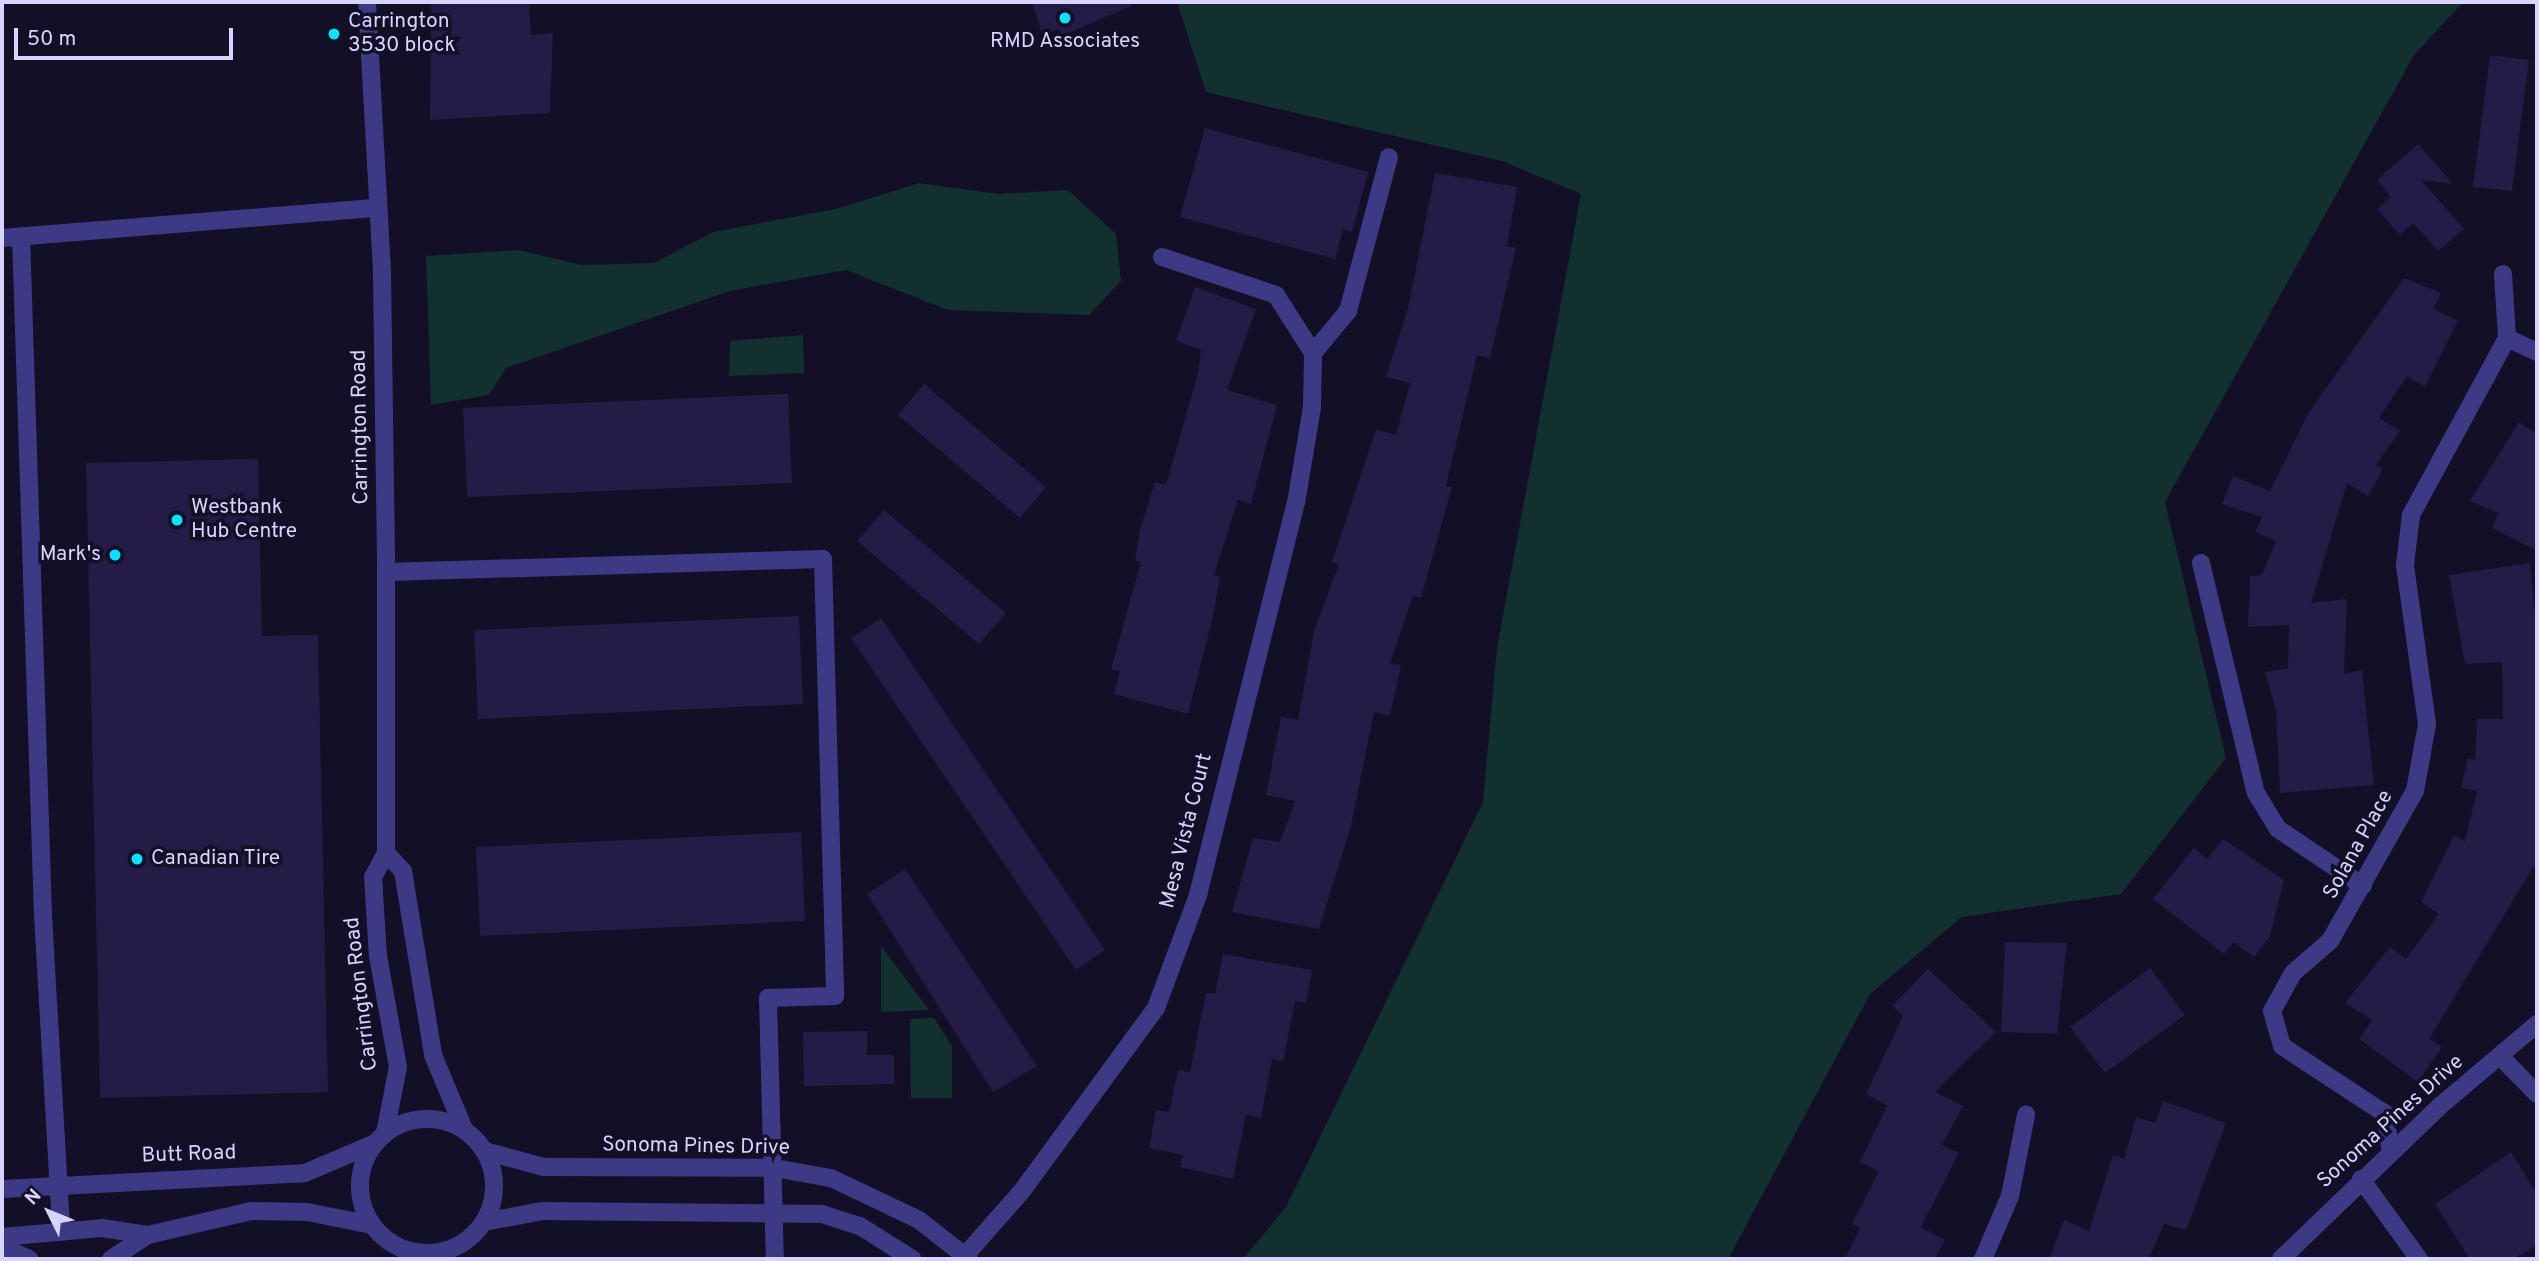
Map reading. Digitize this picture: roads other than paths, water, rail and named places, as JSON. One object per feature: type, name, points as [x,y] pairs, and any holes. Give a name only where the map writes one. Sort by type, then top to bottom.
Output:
[{"type":"street","name":"Carrington Road","points":[[367,2],[377,208],[386,572],[386,853],[373,877],[378,956],[398,1066],[379,1139]]},
{"type":"street","points":[[1162,257],[1276,295],[1313,353],[1348,311],[1389,157]]},
{"type":"street","points":[[2,238],[377,208]]},
{"type":"street","points":[[21,236],[61,1231]]},
{"type":"street","points":[[2502,274],[2507,338],[2537,352]]},
{"type":"street","name":"Solana Place","points":[[2391,1151],[2385,1113],[2282,1046],[2272,1011],[2293,973],[2330,941],[2415,791],[2427,724],[2405,565],[2411,515],[2507,338]]},
{"type":"street","name":"Mesa Vista Court","points":[[965,1258],[1022,1191],[1156,1008],[1198,895],[1296,503],[1312,407],[1313,353]]},
{"type":"street","points":[[386,572],[823,559],[835,996],[768,998],[775,1259]]},
{"type":"street","points":[[2201,563],[2256,793],[2277,829],[2363,886]]},
{"type":"street","points":[[386,853],[402,871],[433,1055],[464,1129],[484,1151],[494,1186],[484,1222],[446,1259]]},
{"type":"street","name":"Sonoma Pines Drive","points":[[2281,1259],[2391,1151],[2537,1024]]},
{"type":"street","points":[[2500,1056],[2537,1094]]},
{"type":"street","points":[[1983,1259],[2010,1196],[2026,1115]]},
{"type":"street","points":[[459,1245],[422,1253],[387,1240],[372,1225],[359,1185],[379,1139],[424,1118],[464,1129]]},
{"type":"street","name":"Butt Road","points":[[2,1189],[57,1183],[305,1173],[379,1139]]},
{"type":"street","name":"Sonoma Pines Drive","points":[[484,1151],[544,1167],[774,1168],[831,1178],[919,1220],[965,1258]]},
{"type":"street","points":[[2361,1180],[2419,1259]]},
{"type":"street","points":[[111,1259],[148,1235],[251,1211],[307,1212],[372,1225]]},
{"type":"street","points":[[484,1222],[543,1211],[774,1211],[822,1214],[860,1226],[912,1259]]},
{"type":"street","points":[[2,1237],[102,1228],[148,1235]]},
{"type":"street","points":[[387,1240],[392,1259]]},
{"type":"street","points":[[2,1247],[29,1259]]},
{"type":"place","name":"RMD Associates","points":[[1065,18]]},
{"type":"place","name":"Carrington 3530 block","points":[[334,34]]},
{"type":"place","name":"Westbank Hub Centre","points":[[177,520]]},
{"type":"place","name":"Mark's","points":[[115,555]]},
{"type":"place","name":"Canadian Tire","points":[[137,859]]}]
